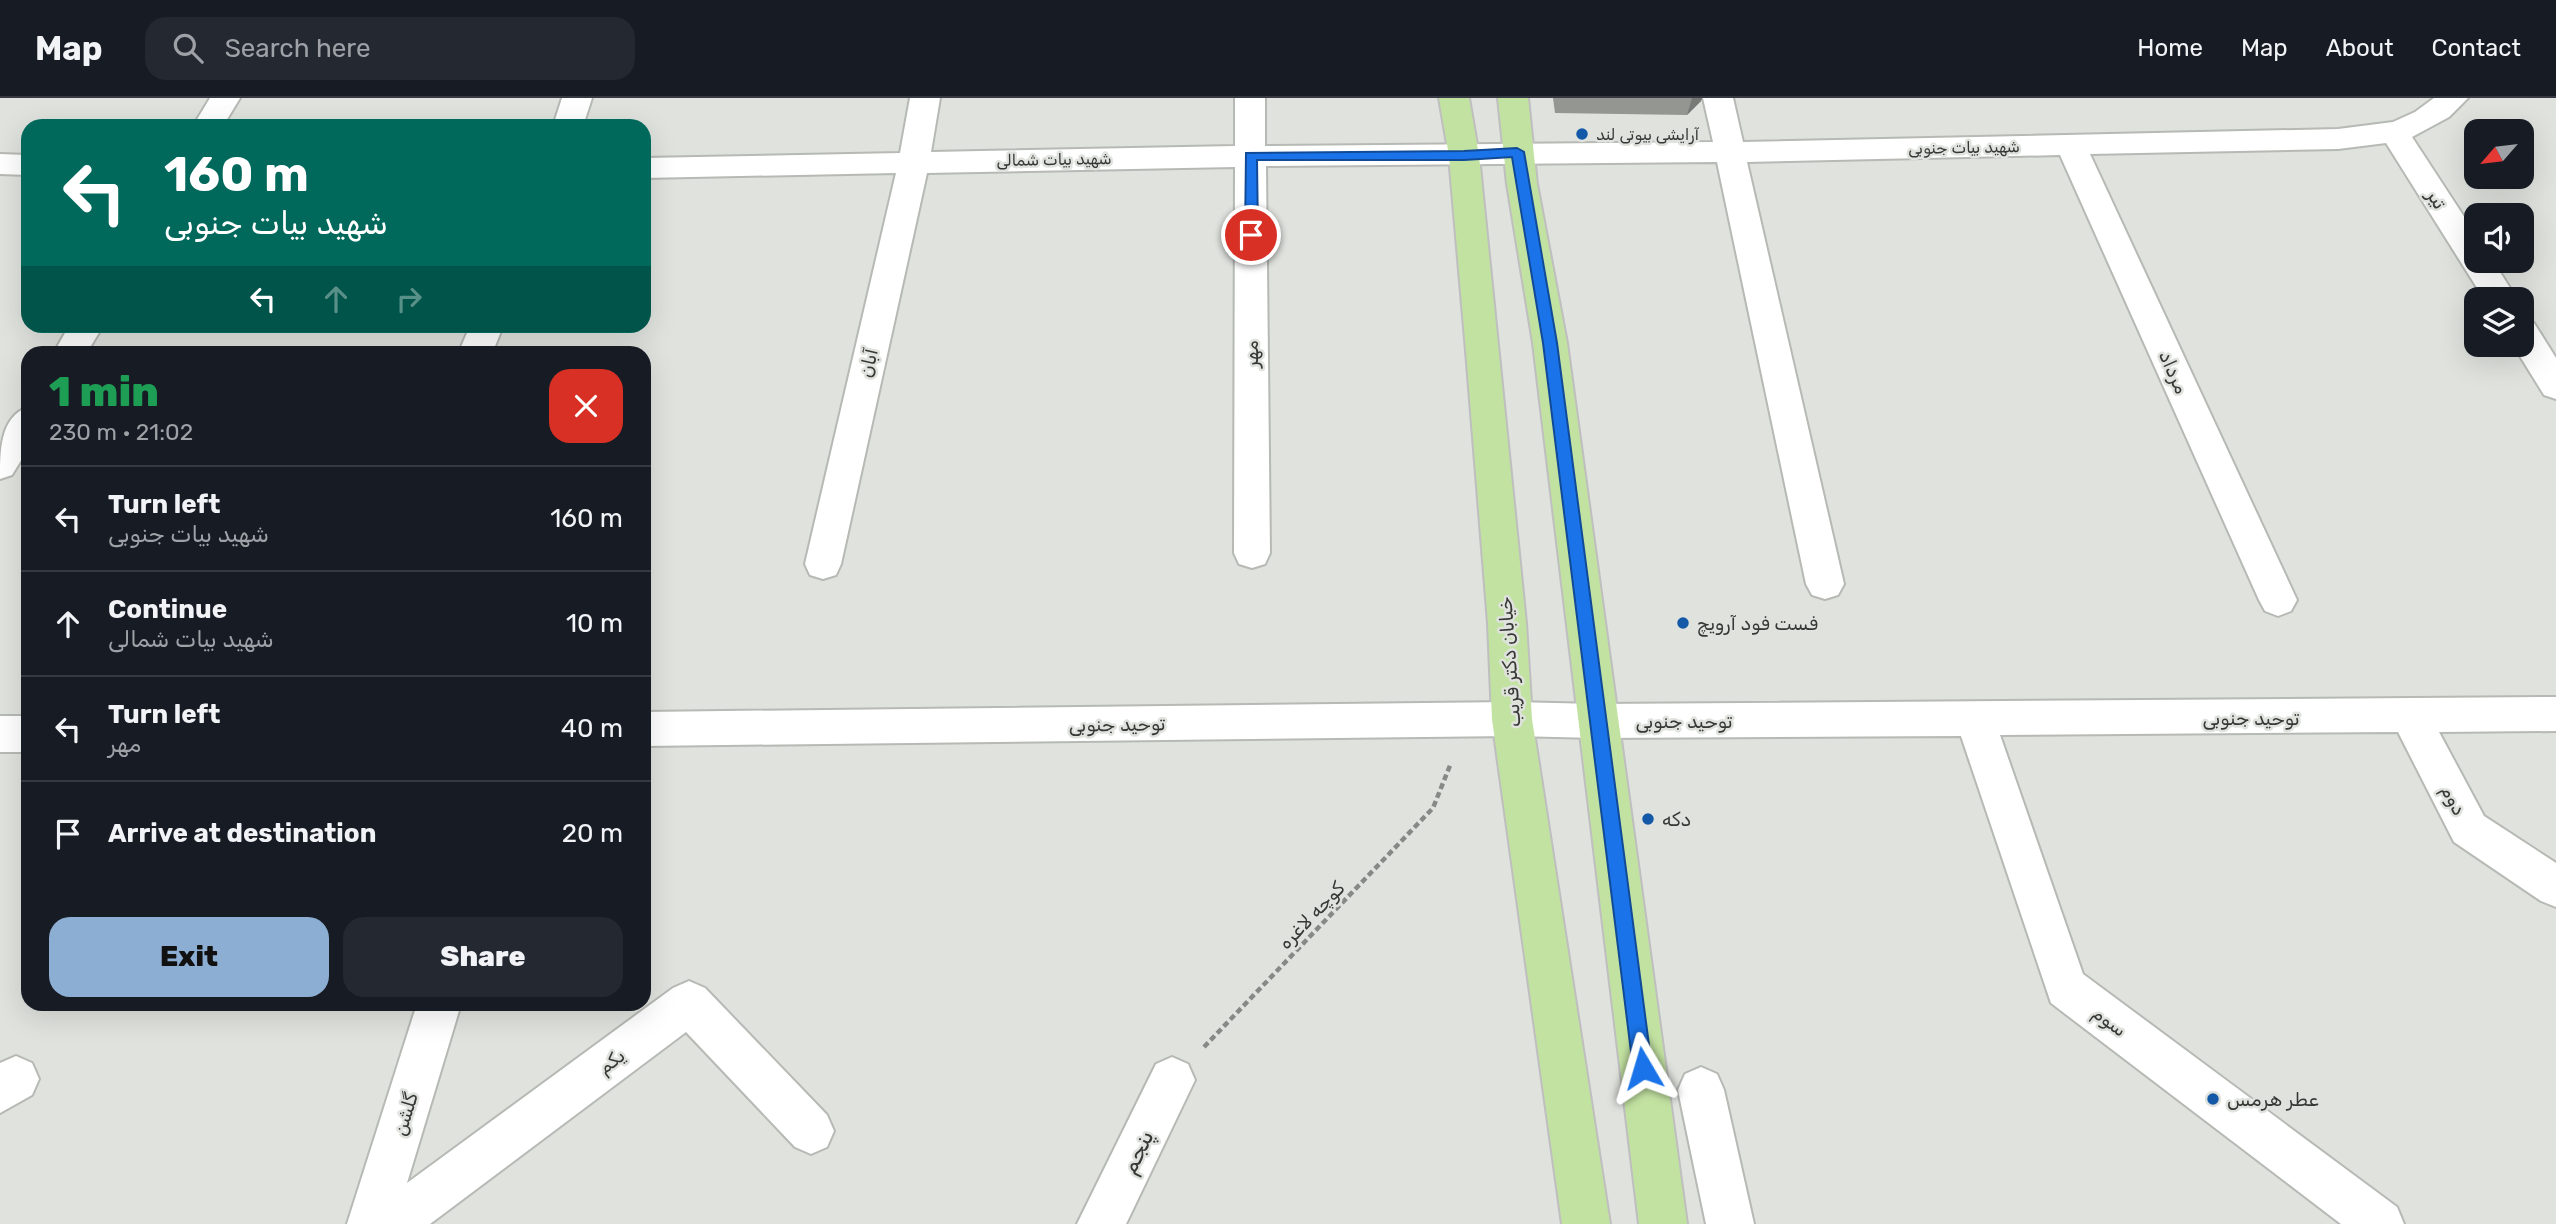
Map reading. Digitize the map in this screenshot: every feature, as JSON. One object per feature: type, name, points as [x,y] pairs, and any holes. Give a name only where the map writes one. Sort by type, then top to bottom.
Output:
[{"type":"main road","name":"خیابان دکتر قریب","points":[[1454,98],[1464,156],[1505,596],[1512,719],[1586,1224]]},
{"type":"main road","points":[[1513,98],[1517,152],[1550,343],[1587,624],[1596,721],[1663,1224]]},
{"type":"street","points":[[212,119],[225,98]]},
{"type":"street","points":[[570,119],[577,98]]},
{"type":"street","name":"آبان","points":[[823,564],[914,161],[925,98]]},
{"type":"street","name":"مهر","points":[[1250,98],[1252,553]]},
{"type":"street","points":[[1718,98],[1825,584]]},
{"type":"street","name":"شهید بیات جنوبی","points":[[1464,156],[1517,152],[1731,152],[2338,139],[2395,134],[2433,117],[2453,98]]},
{"type":"street","name":"تیر","points":[[2395,134],[2493,287]]},
{"type":"street","name":"مرداد","points":[[2071,145],[2278,600]]},
{"type":"street","name":"شهید بیات شمالی","points":[[651,168],[1251,156],[1464,156]]},
{"type":"street","points":[[0,164],[21,165]]},
{"type":"street","points":[[2534,351],[2556,386]]},
{"type":"street","points":[[0,465],[21,431]]},
{"type":"street","name":"توحید جنوبی","points":[[651,729],[1512,719],[1975,719],[2556,713]]},
{"type":"street","name":"دوم","points":[[2410,716],[2469,829],[2556,887]]},
{"type":"street","name":"سوم","points":[[1975,719],[2066,988],[2380,1224]]},
{"type":"street","points":[[0,734],[21,734]]},
{"type":"street","name":"یکم","points":[[391,1224],[689,1003],[811,1131]]},
{"type":"street","name":"گلشن","points":[[371,1224],[437,1011]]},
{"type":"street","name":"پنجم","points":[[1101,1224],[1172,1080]]},
{"type":"street","points":[[1701,1090],[1730,1224]]},
{"type":"path","name":"کوچه لاغره","points":[[1172,1080],[1433,808],[1452,758]]},
{"type":"place","name":"آرایشی بیوتی لند","points":[[1582,134]]},
{"type":"place","name":"فست فود آرویچ","points":[[1683,623]]},
{"type":"place","name":"دکه","points":[[1648,819]]},
{"type":"place","name":"عطر هرمس","points":[[2213,1099]]},
{"type":"route","points":[[1251,235],[1251,156],[1464,156],[1517,152],[1550,343],[1587,624],[1596,721],[1643,1068]]}]
